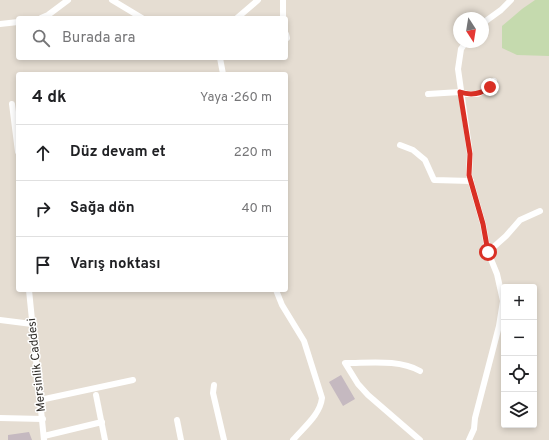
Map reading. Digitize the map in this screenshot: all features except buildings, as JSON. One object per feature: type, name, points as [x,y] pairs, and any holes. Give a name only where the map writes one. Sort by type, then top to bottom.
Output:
[{"type":"street","points":[[46,16],[68,0]]},
{"type":"street","points":[[112,0],[139,16]]},
{"type":"street","points":[[239,16],[258,0]]},
{"type":"street","points":[[283,0],[283,16]]},
{"type":"street","points":[[489,19],[511,0]]},
{"type":"street","points":[[0,24],[16,22]]},
{"type":"street","points":[[462,48],[458,69],[460,92],[470,154],[469,175],[483,224],[488,252],[497,274],[503,301],[499,326],[481,395],[474,429],[469,440]]},
{"type":"street","points":[[220,60],[223,72]]},
{"type":"street","points":[[428,94],[460,92],[467,94],[478,94],[490,87],[494,81]]},
{"type":"street","points":[[12,104],[16,130]]},
{"type":"street","points":[[400,145],[413,150],[425,160],[434,180],[470,181]]},
{"type":"street","points":[[488,252],[506,236],[520,220],[540,212]]},
{"type":"street","name":"Mersinlik Caddesi","points":[[29,292],[44,438]]},
{"type":"street","points":[[277,292],[282,305],[304,341],[322,398],[322,405],[318,411],[293,440]]},
{"type":"street","points":[[0,320],[32,324]]},
{"type":"street","points":[[420,371],[407,364],[345,363],[352,376],[363,390],[420,440]]},
{"type":"street","points":[[40,400],[133,380]]},
{"type":"street","points":[[214,385],[213,393],[224,440]]},
{"type":"street","points":[[96,395],[105,440]]},
{"type":"street","points":[[0,418],[42,419]]},
{"type":"street","points":[[177,420],[181,440]]},
{"type":"street","points":[[44,438],[102,422]]},
{"type":"green space","points":[[535,0],[549,0],[549,56],[517,55],[502,48],[502,26]]},
{"type":"route","points":[[488,252],[483,224],[469,175],[470,154],[460,92],[467,94],[478,94],[490,87]]}]
